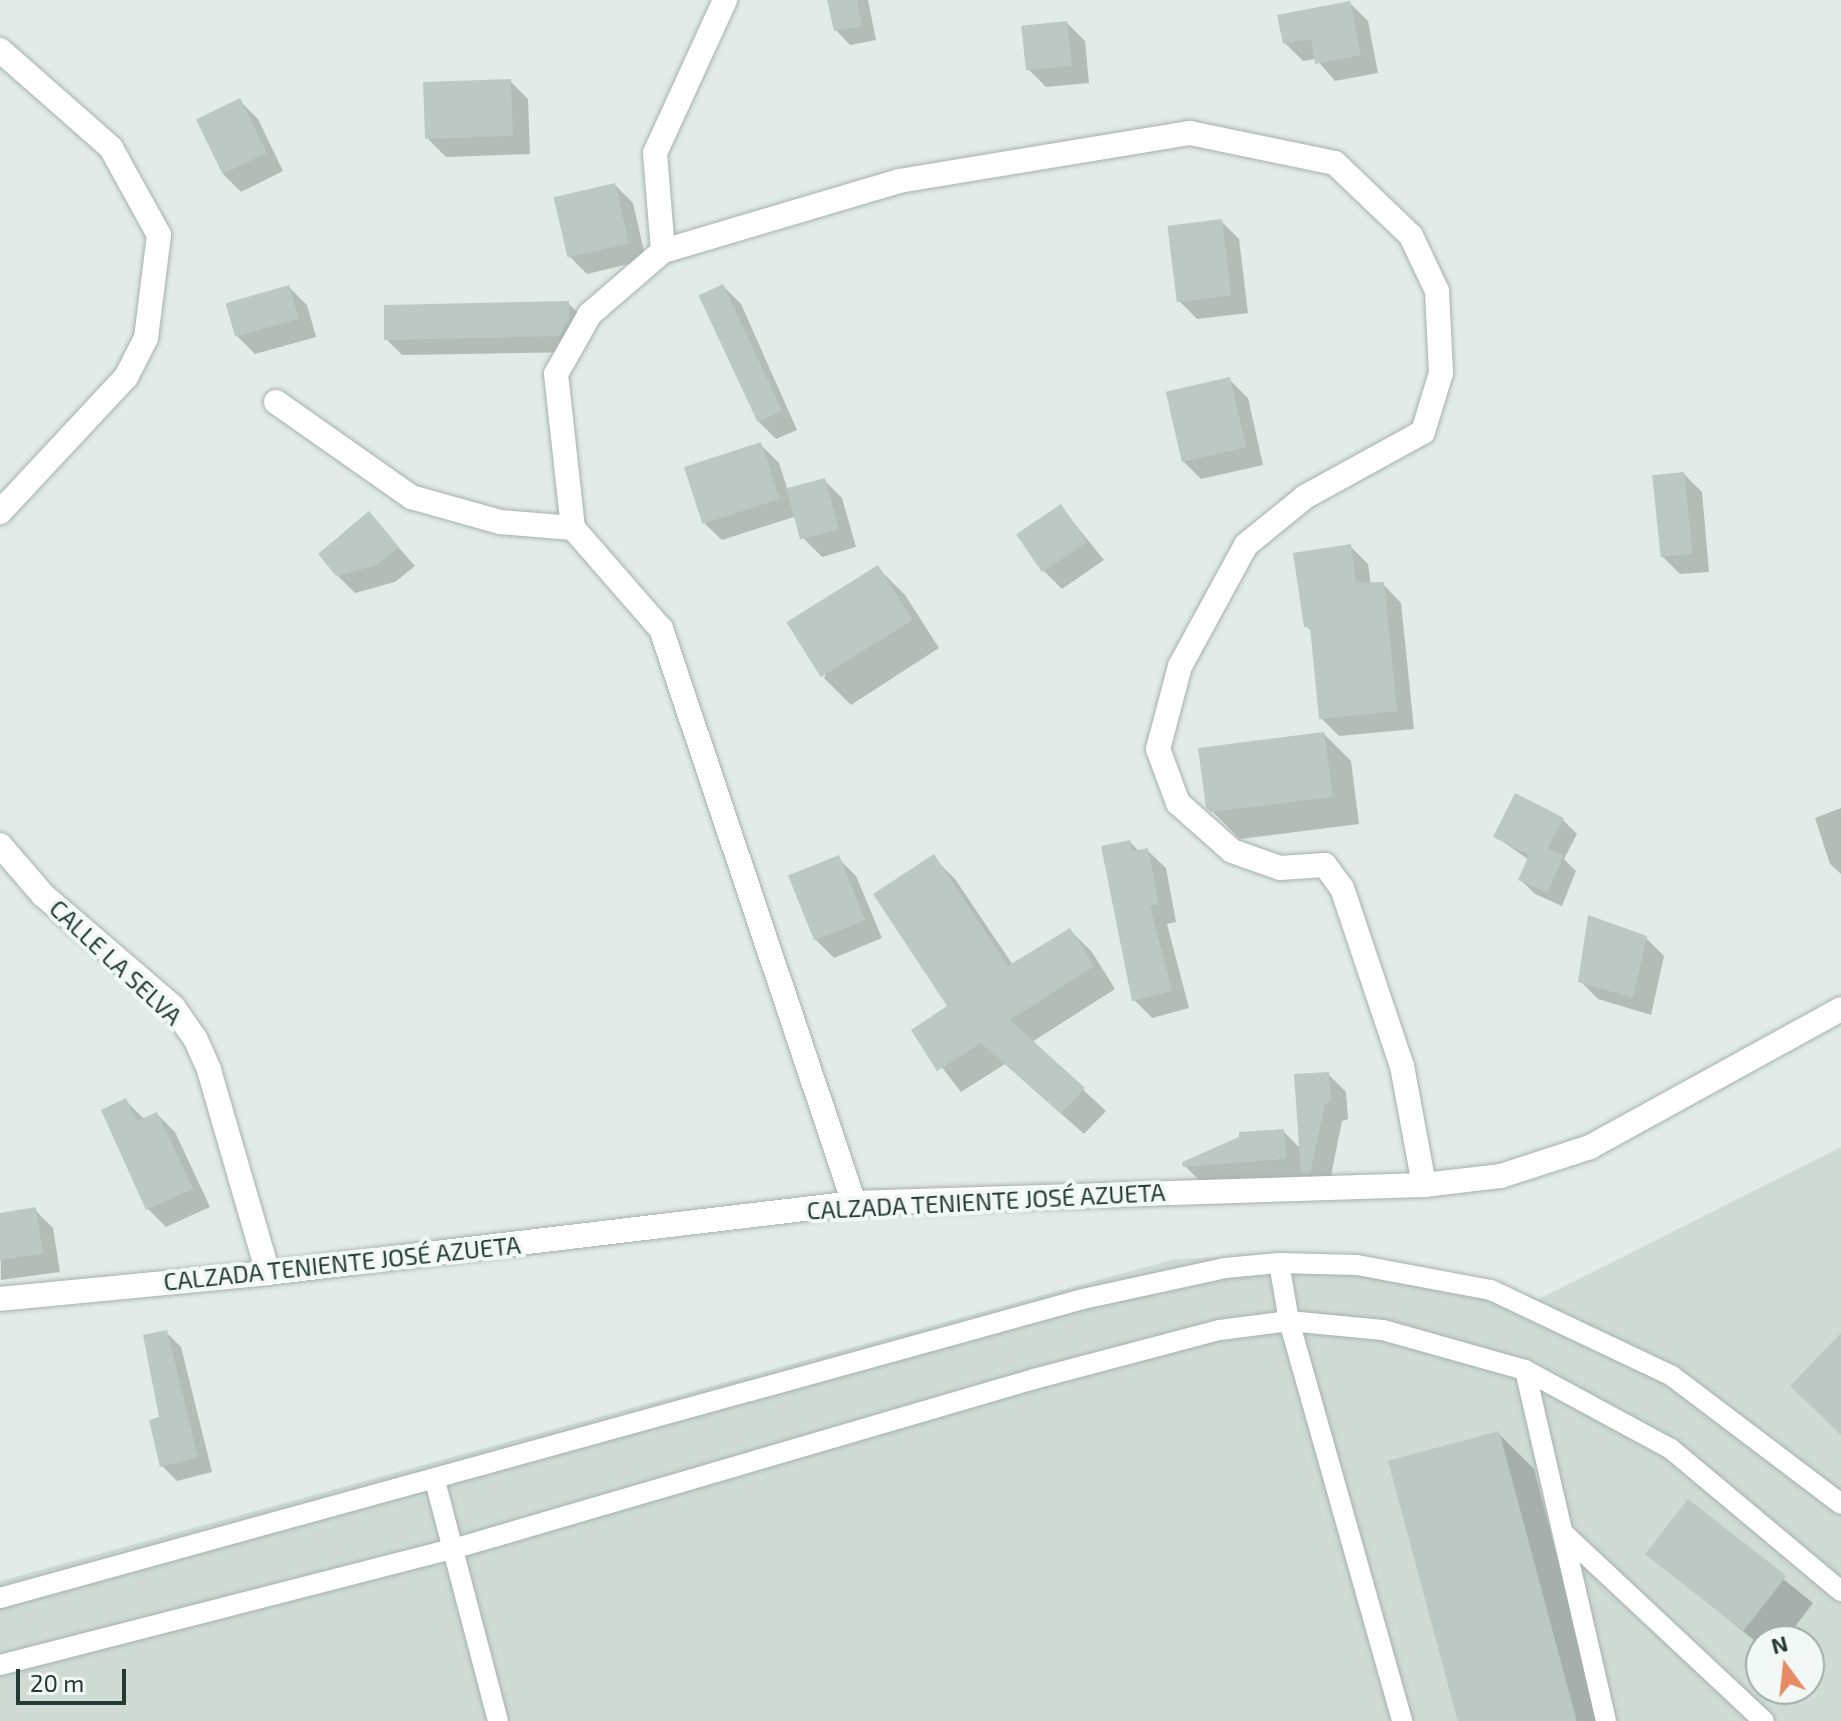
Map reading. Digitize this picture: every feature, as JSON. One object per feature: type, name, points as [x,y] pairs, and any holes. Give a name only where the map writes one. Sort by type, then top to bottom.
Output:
[{"type":"street","points":[[663,251],[655,153],[725,0]]},
{"type":"street","points":[[0,50],[111,148],[159,235],[146,338],[126,377],[0,512]]},
{"type":"street","points":[[854,1203],[661,629],[573,528],[556,374],[590,314],[663,251],[899,181],[1190,133],[1335,163],[1411,236],[1437,291],[1441,373],[1423,432],[1305,497],[1246,545],[1180,666],[1158,749],[1178,803],[1232,851],[1280,868],[1325,865],[1342,888],[1402,1066],[1424,1185]]},
{"type":"street","points":[[276,402],[411,497],[500,522],[573,528]]},
{"type":"street","name":"CALLE LA SELVA","points":[[0,845],[43,895],[173,1007],[195,1038],[209,1070],[268,1273]]},
{"type":"street","name":"CALZADA TENIENTE JOSÉ AZUETA","points":[[0,1299],[268,1273],[854,1203],[1424,1185],[1501,1176],[1590,1147],[1841,1009]]},
{"type":"lane","points":[[1279,1263],[1289,1321],[1402,1721]]},
{"type":"lane","points":[[0,1598],[435,1481],[1083,1299],[1225,1268],[1279,1263],[1357,1265],[1491,1290],[1672,1376],[1841,1504]]},
{"type":"lane","points":[[0,1665],[453,1549],[1034,1379],[1220,1330],[1289,1321],[1383,1330],[1525,1370],[1671,1449],[1841,1591]]},
{"type":"lane","points":[[1525,1370],[1606,1721]]},
{"type":"lane","points":[[435,1481],[498,1721]]},
{"type":"lane","points":[[1563,1533],[1764,1721]]},
{"type":"shaded area","points":[[1841,1147],[1841,1721],[0,1721],[0,1581],[1175,1259],[1308,1254],[1433,1271],[1539,1299]]},
{"type":"building","points":[[827,0],[857,0],[862,26],[834,31]]},
{"type":"building","points":[[1350,1],[1361,55],[1315,64],[1311,39],[1283,44],[1277,15]]},
{"type":"building","points":[[1067,21],[1072,66],[1026,71],[1021,26]]},
{"type":"building","points":[[511,79],[513,136],[425,139],[423,82]]},
{"type":"building","points":[[240,98],[267,153],[223,174],[196,119]]},
{"type":"building","points":[[615,183],[629,243],[568,258],[554,197]]},
{"type":"building","points":[[1222,219],[1231,295],[1177,302],[1167,226]]},
{"type":"building","points":[[723,284],[782,411],[758,422],[699,295]]},
{"type":"building","points":[[289,285],[299,319],[235,337],[226,303]]},
{"type":"building","points":[[569,301],[569,320],[560,336],[384,340],[384,305]]},
{"type":"building","points":[[1230,377],[1246,447],[1182,462],[1166,392]]},
{"type":"building","points":[[761,442],[780,499],[703,524],[684,467]]},
{"type":"building","points":[[1684,472],[1693,554],[1661,557],[1652,475]]},
{"type":"building","points":[[825,478],[839,529],[800,540],[786,488]]},
{"type":"building","points":[[1061,504],[1087,542],[1042,572],[1016,534]]},
{"type":"building","points":[[369,511],[399,547],[377,565],[336,576],[318,554]]},
{"type":"building","points":[[1351,544],[1356,583],[1384,582],[1397,711],[1319,719],[1310,627],[1304,627],[1293,553]]},
{"type":"building","points":[[878,565],[912,620],[821,677],[786,622]]},
{"type":"building","points":[[1324,732],[1333,797],[1211,812],[1206,808],[1198,748]]},
{"type":"building","points":[[1515,793],[1564,818],[1547,849],[1563,855],[1548,893],[1518,880],[1529,855],[1493,837]]},
{"type":"building","points":[[1130,840],[1132,851],[1148,848],[1159,905],[1150,906],[1172,991],[1132,1001],[1101,846]]},
{"type":"building","points":[[934,854],[1008,966],[1070,928],[1094,966],[1010,1020],[1085,1088],[1061,1114],[981,1043],[937,1071],[911,1030],[947,1006],[873,894]]},
{"type":"building","points":[[839,855],[865,920],[814,941],[788,876]]},
{"type":"building","points":[[1588,915],[1647,936],[1633,998],[1578,982]]},
{"type":"building","points":[[1329,1072],[1331,1101],[1325,1104],[1310,1174],[1301,1174],[1294,1074]]},
{"type":"building","points":[[126,1098],[137,1121],[157,1112],[193,1189],[146,1210],[101,1110]]},
{"type":"building","points":[[1284,1129],[1286,1159],[1183,1167],[1182,1162],[1239,1137],[1239,1132]]},
{"type":"building","points":[[36,1207],[43,1254],[0,1260],[0,1213]]},
{"type":"building","points":[[167,1330],[198,1457],[160,1467],[149,1420],[159,1417],[143,1335]]},
{"type":"building","points":[[1841,1333],[1841,1435],[1790,1386]]},
{"type":"building","points":[[1499,1431],[1577,1721],[1458,1721],[1388,1461]]},
{"type":"building","points":[[1688,1499],[1787,1576],[1748,1625],[1745,1625],[1743,1631],[1645,1554]]}]
